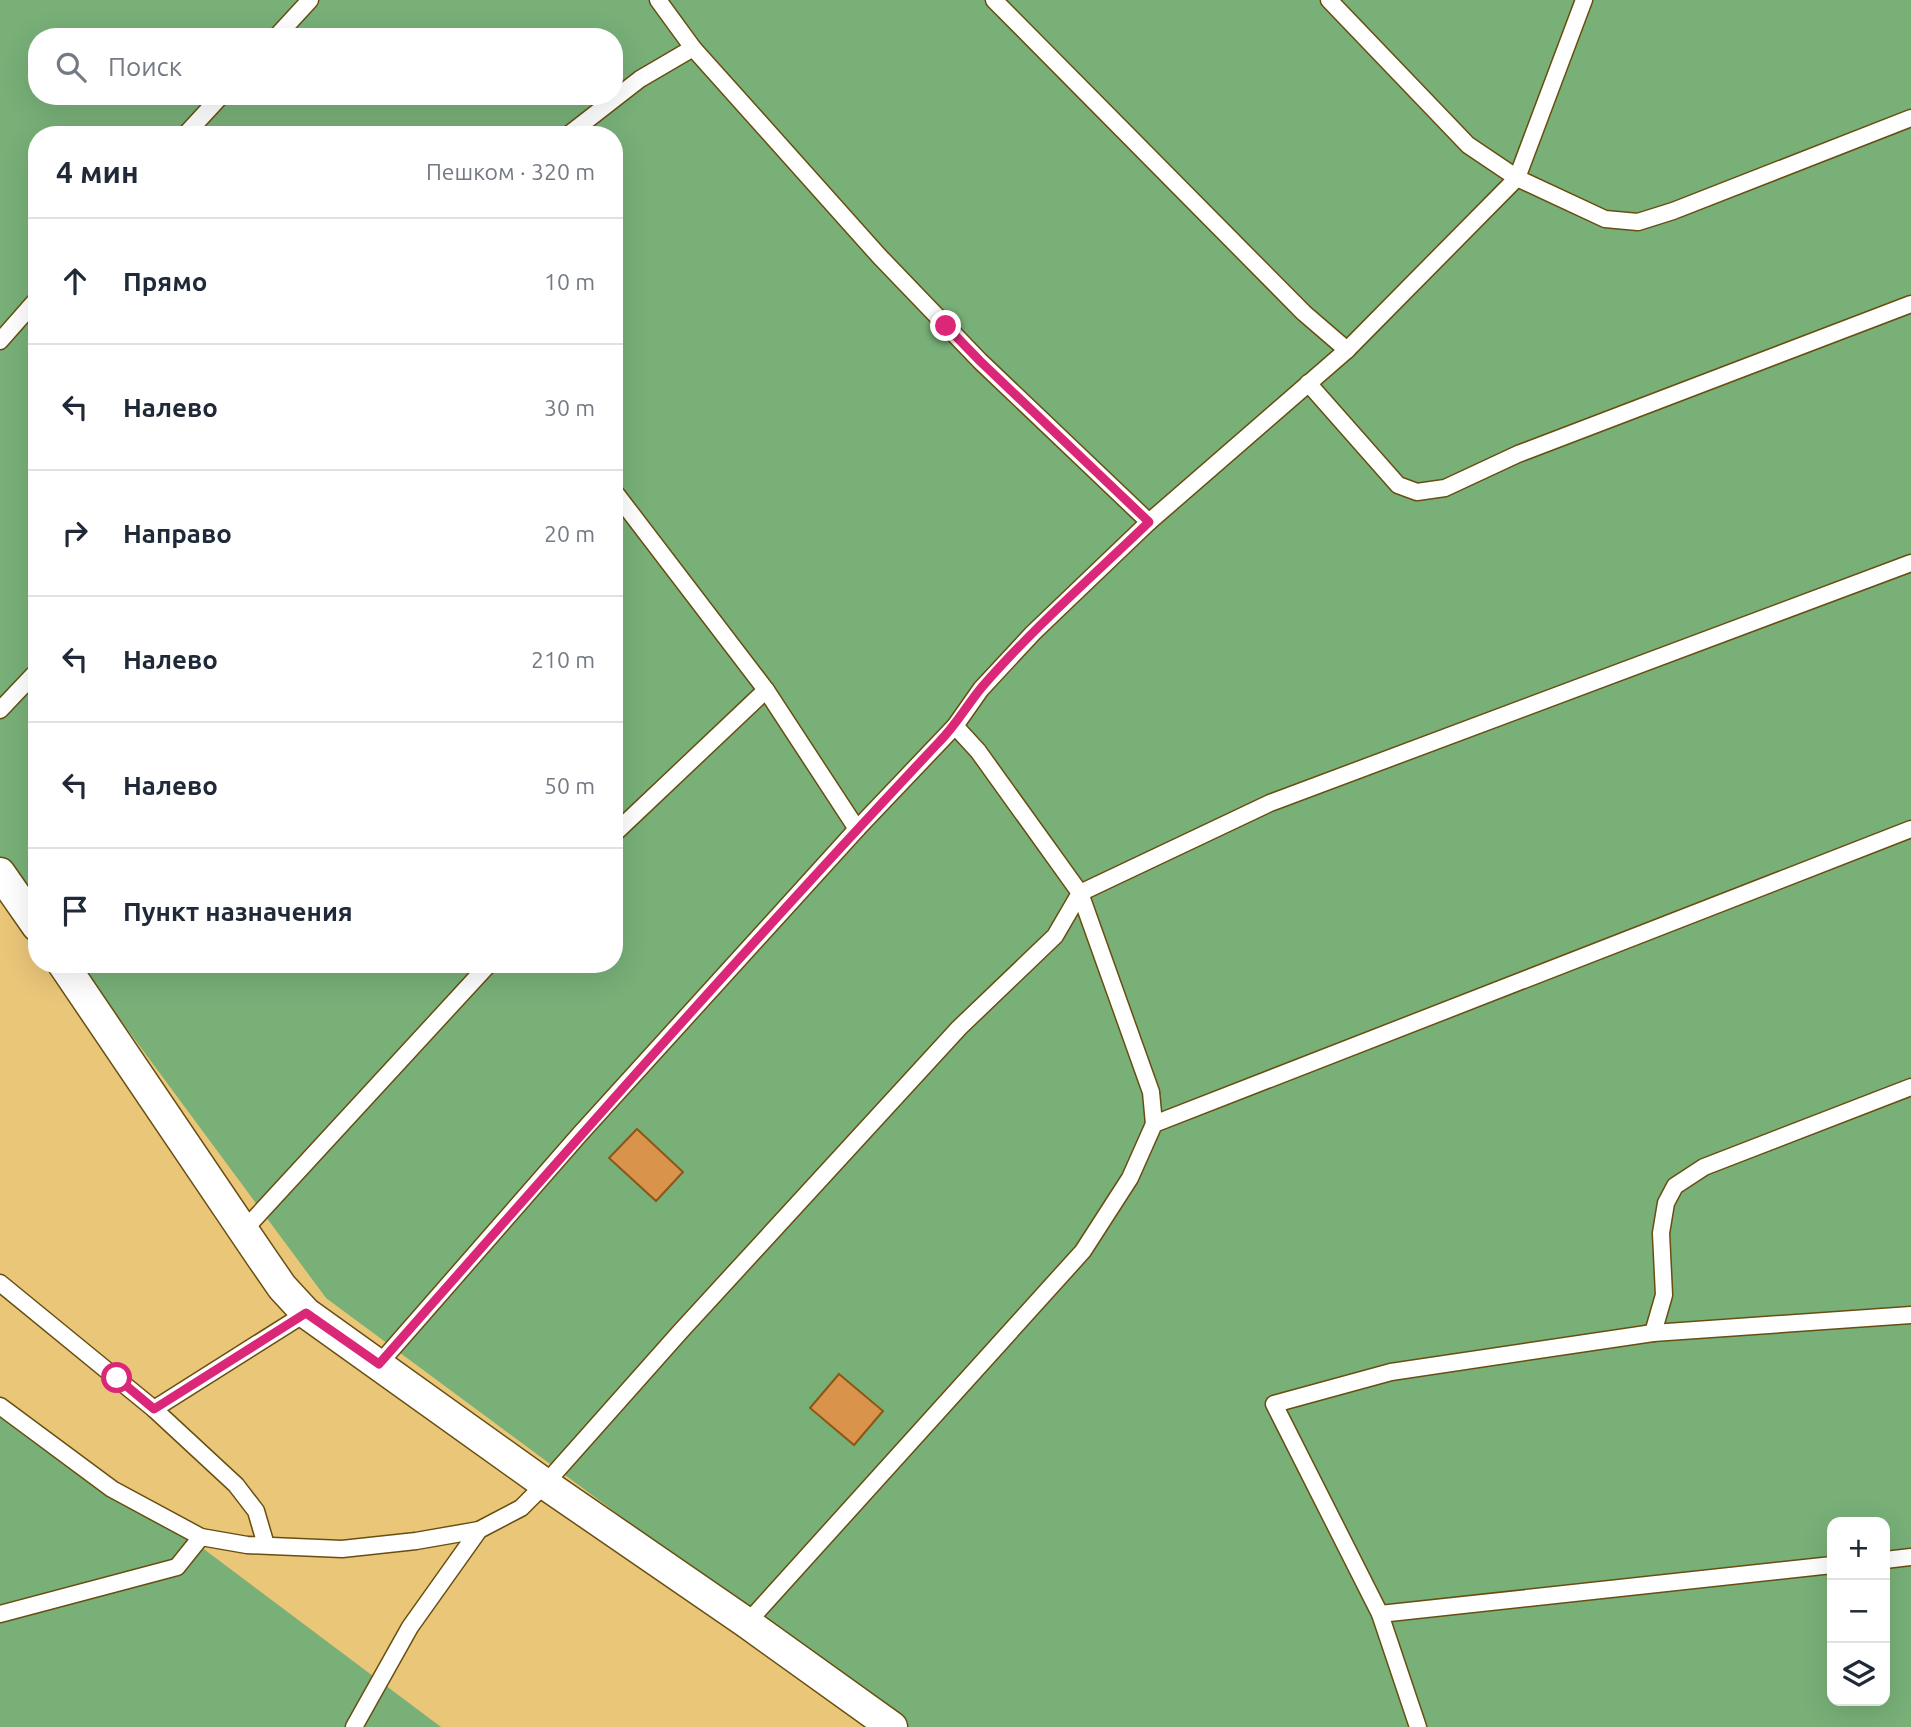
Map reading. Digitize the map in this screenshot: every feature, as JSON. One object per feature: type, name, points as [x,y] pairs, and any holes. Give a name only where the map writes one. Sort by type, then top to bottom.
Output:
[{"type":"street","points":[[0,873],[28,913]]},
{"type":"street","points":[[70,973],[282,1287],[306,1313],[892,1727]]},
{"type":"lane","points":[[284,28],[310,0]]},
{"type":"lane","points":[[658,0],[693,48],[880,257],[980,361],[1149,522]]},
{"type":"lane","points":[[994,0],[1284,294],[1347,349]]},
{"type":"lane","points":[[1329,0],[1468,145],[1517,178],[1605,219],[1638,222],[1673,211],[1911,118]]},
{"type":"lane","points":[[379,1364],[571,1145],[857,829],[954,726],[981,689],[1032,633],[1149,522],[1347,349],[1517,178],[1584,0]]},
{"type":"lane","points":[[623,92],[693,48]]},
{"type":"lane","points":[[192,126],[212,105]]},
{"type":"lane","points":[[580,126],[607,105]]},
{"type":"lane","points":[[1308,383],[1398,485],[1417,492],[1445,488],[1518,454],[1911,304]]},
{"type":"lane","points":[[0,341],[28,309]]},
{"type":"lane","points":[[623,503],[766,690],[857,829]]},
{"type":"lane","points":[[0,1406],[112,1489],[201,1537],[247,1545],[342,1549],[416,1541],[479,1530],[521,1508],[545,1484],[949,1038],[1055,936],[1080,893],[1270,803],[1911,563]]},
{"type":"lane","points":[[0,710],[28,680]]},
{"type":"lane","points":[[623,825],[766,690]]},
{"type":"lane","points":[[747,1623],[1083,1251],[1130,1178],[1154,1124],[1152,1092],[1080,893],[978,751],[954,726]]},
{"type":"lane","points":[[1154,1124],[1911,829]]},
{"type":"lane","points":[[244,1230],[481,973]]},
{"type":"lane","points":[[1653,1333],[1664,1295],[1661,1233],[1666,1203],[1675,1186],[1704,1167],[1911,1087]]},
{"type":"lane","points":[[0,1283],[154,1409],[236,1485],[256,1511],[266,1545]]},
{"type":"lane","points":[[154,1409],[306,1313]]},
{"type":"lane","points":[[1418,1727],[1380,1614],[1274,1404],[1391,1371],[1653,1333],[1911,1315]]},
{"type":"lane","points":[[354,1727],[410,1627],[479,1530]]},
{"type":"lane","points":[[0,1614],[177,1567],[201,1537]]},
{"type":"lane","points":[[1890,1559],[1911,1557]]},
{"type":"lane","points":[[1380,1614],[1827,1566]]},
{"type":"green space","points":[[0,0],[1911,0],[1911,1727],[905,1727],[326,1298],[86,973],[623,973],[623,126],[28,126],[28,896],[0,858]]},
{"type":"green space","points":[[0,1396],[441,1727],[0,1727]]},
{"type":"building","points":[[637,1129],[683,1172],[656,1201],[609,1158]]},
{"type":"building","points":[[839,1374],[883,1411],[854,1445],[810,1408]]},
{"type":"route","points":[[117,1378],[154,1409],[306,1313],[379,1364],[598,1114],[954,726],[981,689],[1032,633],[1149,522],[946,326]]}]
